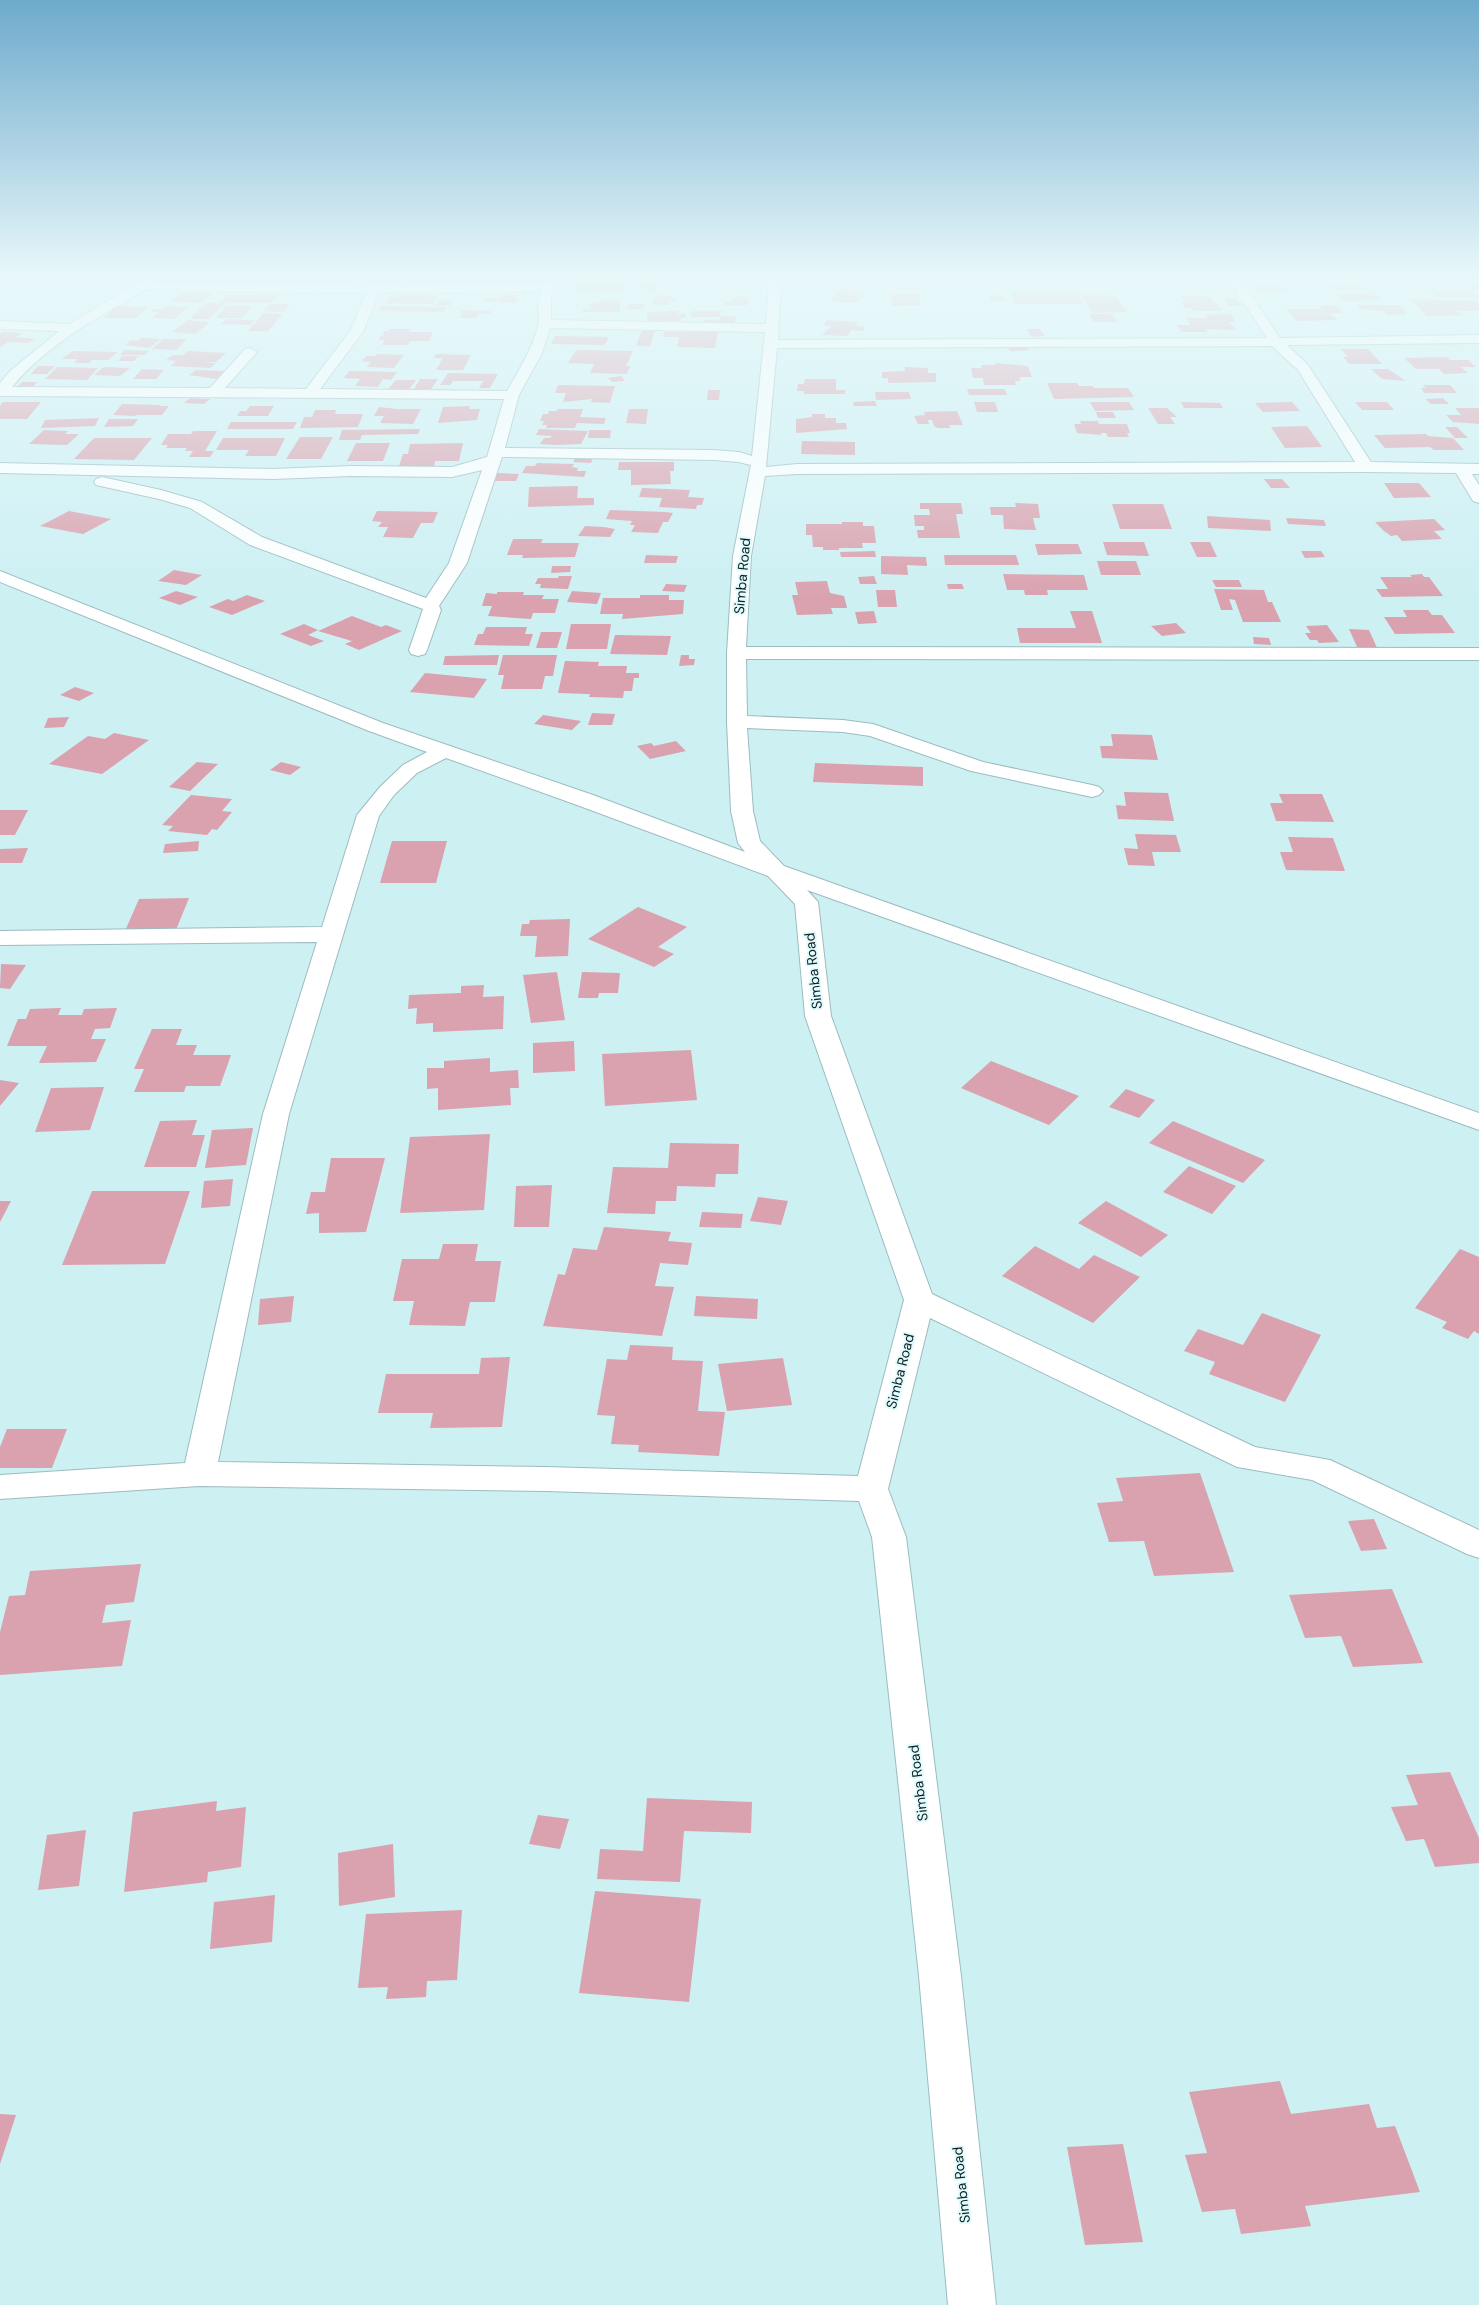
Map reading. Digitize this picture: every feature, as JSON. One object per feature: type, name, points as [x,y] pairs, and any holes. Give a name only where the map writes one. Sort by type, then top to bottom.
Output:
[{"type":"street","points":[[215,391],[219,387]]},
{"type":"street","points":[[310,393],[315,387]]},
{"type":"street","points":[[418,650],[432,610],[430,606],[458,563],[495,456],[512,394],[516,387]]},
{"type":"street","name":"Simba Road","points":[[767,387],[759,468],[742,556],[736,654],[737,722],[742,811],[749,843],[806,902],[818,1016],[919,1300],[870,1489],[889,1537],[940,1976],[972,2305]]},
{"type":"street","points":[[1315,387],[1366,468]]},
{"type":"street","points":[[0,391],[512,394]]},
{"type":"street","points":[[0,468],[272,474],[352,471],[452,472],[482,465],[495,456],[714,454],[740,457],[759,468],[797,469],[1479,469]]},
{"type":"street","points":[[45,469],[197,505],[213,514],[239,534],[256,542],[430,606]]},
{"type":"street","points":[[1462,469],[1479,498]]},
{"type":"street","points":[[0,576],[376,727],[585,800],[776,871],[1479,1122]]},
{"type":"street","points":[[736,654],[1479,654]]},
{"type":"street","points":[[737,722],[843,726],[873,730],[978,767],[1092,791]]},
{"type":"street","points":[[200,1474],[276,1114],[333,934],[345,887],[368,815],[387,791],[410,769],[444,751]]},
{"type":"street","points":[[0,938],[218,937],[333,934]]},
{"type":"street","points":[[919,1300],[1249,1458],[1318,1469],[1479,1545]]},
{"type":"street","points":[[0,1488],[200,1474],[546,1479],[870,1489]]},
{"type":"building","points":[[17,387],[33,387],[31,389],[15,389]]},
{"type":"building","points":[[390,387],[411,387],[409,390],[388,389]]},
{"type":"building","points":[[415,387],[433,387],[431,389],[414,389]]},
{"type":"building","points":[[480,387],[491,387],[490,388],[479,388]]},
{"type":"building","points":[[557,387],[615,387],[610,403],[591,402],[592,399],[563,402],[566,393],[555,393]]},
{"type":"building","points":[[798,387],[836,387],[836,390],[845,390],[845,394],[804,394],[804,391],[797,391]]},
{"type":"building","points":[[1049,387],[1128,388],[1134,397],[1054,399]]},
{"type":"building","points":[[1425,387],[1451,387],[1457,393],[1424,393],[1421,388],[1426,388]]},
{"type":"building","points":[[967,389],[1005,389],[1007,395],[969,395]]},
{"type":"building","points":[[708,390],[720,390],[719,400],[707,400]]},
{"type":"building","points":[[875,392],[909,392],[911,399],[876,400]]},
{"type":"building","points":[[190,398],[210,399],[204,404],[184,403]]},
{"type":"building","points":[[1443,398],[1449,404],[1431,404],[1425,399]]},
{"type":"building","points":[[875,401],[877,406],[854,406],[853,402]]},
{"type":"building","points":[[3,402],[41,402],[27,419],[0,419],[0,406]]},
{"type":"building","points":[[974,402],[995,402],[998,412],[977,412]]},
{"type":"building","points":[[1090,402],[1129,402],[1134,410],[1095,411]]},
{"type":"building","points":[[1181,402],[1220,403],[1223,408],[1184,408]]},
{"type":"building","points":[[1292,402],[1300,411],[1263,412],[1255,403]]},
{"type":"building","points":[[1355,402],[1387,402],[1394,410],[1362,410]]},
{"type":"building","points":[[122,404],[169,406],[162,415],[113,415]]},
{"type":"building","points":[[250,406],[274,406],[268,416],[237,416],[240,411],[246,411]]},
{"type":"building","points":[[470,406],[469,409],[480,409],[477,420],[438,423],[443,407]]},
{"type":"building","points":[[379,407],[421,409],[413,424],[380,423],[384,416],[374,416]]},
{"type":"building","points":[[1148,408],[1167,408],[1177,417],[1170,417],[1175,424],[1158,424]]},
{"type":"building","points":[[1455,408],[1479,408],[1479,424],[1453,422],[1446,415],[1461,415]]},
{"type":"building","points":[[557,409],[583,409],[580,417],[606,418],[604,424],[577,423],[575,428],[546,428],[547,425],[542,425],[544,421],[540,421],[543,414],[548,414],[549,411],[557,411]]},
{"type":"building","points":[[629,409],[648,409],[646,424],[626,423]]},
{"type":"building","points":[[315,410],[336,410],[335,414],[363,414],[358,427],[300,428],[304,417],[312,417]]},
{"type":"building","points":[[957,411],[963,425],[949,425],[950,428],[938,428],[934,426],[932,420],[928,420],[929,424],[918,424],[914,416],[925,415],[924,412]]},
{"type":"building","points":[[1096,412],[1113,412],[1116,418],[1098,418]]},
{"type":"building","points":[[812,414],[825,414],[825,418],[836,418],[836,423],[846,423],[847,429],[796,433],[796,419],[812,417]]},
{"type":"building","points":[[99,418],[95,426],[41,428],[45,420]]},
{"type":"building","points":[[109,419],[138,419],[133,426],[104,427]]},
{"type":"building","points":[[1080,421],[1098,421],[1099,424],[1127,424],[1130,433],[1127,433],[1129,437],[1108,437],[1106,433],[1101,433],[1101,435],[1077,433],[1074,424],[1081,424]]},
{"type":"building","points":[[231,422],[297,422],[293,429],[227,429]]},
{"type":"building","points":[[1307,426],[1322,447],[1285,448],[1271,427]]},
{"type":"building","points":[[1445,427],[1457,427],[1468,438],[1455,438]]},
{"type":"building","points":[[420,429],[418,434],[362,435],[360,440],[339,440],[342,430]]},
{"type":"building","points":[[539,429],[588,431],[581,444],[556,445],[540,444],[544,438],[552,436],[536,435]]},
{"type":"building","points":[[44,430],[68,431],[65,434],[79,434],[67,445],[29,444]]},
{"type":"building","points":[[589,430],[611,430],[610,438],[588,438]]},
{"type":"building","points":[[193,431],[217,431],[205,451],[214,451],[210,457],[189,457],[193,451],[185,451],[187,448],[166,448],[168,445],[161,445],[168,434],[191,434]]},
{"type":"building","points":[[1426,434],[1428,436],[1453,438],[1464,450],[1434,450],[1430,447],[1385,448],[1374,435]]},
{"type":"building","points":[[300,437],[333,437],[321,459],[286,459]]},
{"type":"building","points":[[94,438],[152,438],[134,460],[74,459]]},
{"type":"building","points":[[223,438],[285,438],[276,456],[245,456],[249,450],[216,450]]},
{"type":"building","points":[[802,441],[855,442],[855,455],[801,454]]},
{"type":"building","points":[[356,443],[390,443],[383,461],[347,461]]},
{"type":"building","points":[[463,443],[459,461],[435,461],[434,466],[399,466],[403,454],[408,454],[410,444]]},
{"type":"building","points":[[575,458],[593,458],[591,463],[573,462]]},
{"type":"building","points":[[619,462],[674,462],[674,471],[670,471],[671,484],[631,485],[631,470],[618,470]]},
{"type":"building","points":[[537,463],[574,464],[572,467],[578,468],[577,471],[586,471],[584,477],[522,473],[526,466],[535,466]]},
{"type":"building","points":[[497,473],[519,474],[516,481],[494,481]]},
{"type":"building","points":[[1264,479],[1282,479],[1290,488],[1271,488]]},
{"type":"building","points":[[1384,483],[1419,483],[1431,497],[1394,498]]},
{"type":"building","points":[[578,486],[577,498],[594,498],[594,505],[528,507],[529,487]]},
{"type":"building","points":[[642,488],[690,490],[688,497],[704,498],[702,505],[697,505],[696,509],[659,507],[662,498],[639,497]]},
{"type":"building","points":[[920,503],[961,503],[963,514],[956,514],[960,538],[918,538],[917,530],[924,530],[924,526],[915,526],[914,515],[930,515],[929,509],[920,509]]},
{"type":"building","points":[[1015,503],[1038,504],[1040,518],[1033,518],[1036,530],[1004,529],[1003,515],[991,515],[990,507],[1016,507]]},
{"type":"building","points":[[1112,504],[1163,504],[1172,529],[1120,529]]},
{"type":"building","points":[[610,510],[673,513],[668,522],[663,522],[658,533],[631,532],[635,525],[630,525],[632,521],[606,519]]},
{"type":"building","points":[[69,511],[111,519],[83,534],[40,526]]},
{"type":"building","points":[[377,511],[438,512],[433,523],[421,523],[413,538],[383,537],[388,527],[378,527],[382,522],[372,521]]},
{"type":"building","points":[[1207,516],[1270,520],[1271,531],[1208,528]]},
{"type":"building","points":[[1286,518],[1324,520],[1326,526],[1288,524]]},
{"type":"building","points":[[1434,519],[1445,530],[1434,531],[1442,539],[1402,541],[1397,535],[1391,536],[1375,522]]},
{"type":"building","points":[[842,522],[863,522],[863,526],[874,526],[876,543],[862,543],[863,548],[839,548],[839,550],[823,550],[823,547],[813,547],[812,535],[806,535],[806,524],[842,524]]},
{"type":"building","points":[[585,526],[615,529],[610,537],[578,536]]},
{"type":"building","points":[[513,539],[543,539],[541,543],[579,543],[575,557],[522,558],[523,555],[507,555]]},
{"type":"building","points":[[1103,542],[1144,542],[1149,556],[1107,555]]},
{"type":"building","points":[[1190,542],[1210,542],[1217,557],[1197,557]]},
{"type":"building","points":[[1035,544],[1078,544],[1082,554],[1038,555]]},
{"type":"building","points":[[875,551],[876,557],[841,557],[840,552]]},
{"type":"building","points":[[1301,551],[1321,551],[1325,557],[1305,558]]},
{"type":"building","points":[[646,555],[678,556],[676,563],[644,563]]},
{"type":"building","points":[[944,555],[1016,555],[1019,565],[945,565]]},
{"type":"building","points":[[881,556],[926,557],[927,566],[907,565],[908,575],[881,574]]},
{"type":"building","points":[[1097,561],[1136,561],[1141,575],[1101,575]]},
{"type":"building","points":[[552,566],[571,566],[570,572],[551,573]]},
{"type":"building","points":[[174,570],[202,575],[186,585],[158,581]]},
{"type":"building","points":[[1003,574],[1084,575],[1088,590],[1047,590],[1048,595],[1025,595],[1024,590],[1007,590]]},
{"type":"building","points":[[1422,574],[1424,577],[1429,577],[1443,596],[1382,597],[1376,589],[1388,589],[1380,577],[1412,577],[1410,575]]},
{"type":"building","points":[[559,576],[572,576],[568,589],[540,588],[541,584],[535,584],[538,578],[558,578]]},
{"type":"building","points":[[874,576],[877,584],[860,584],[858,577]]},
{"type":"building","points":[[1212,580],[1239,580],[1242,587],[1216,587]]},
{"type":"building","points":[[827,581],[830,593],[844,596],[847,608],[831,608],[833,614],[797,615],[792,595],[798,595],[795,582]]},
{"type":"building","points":[[666,584],[687,585],[684,592],[662,591]]},
{"type":"building","points":[[947,584],[962,584],[964,589],[948,589]]},
{"type":"building","points":[[1214,589],[1264,590],[1268,602],[1272,602],[1281,622],[1243,622],[1235,600],[1229,599],[1233,610],[1221,610]]},
{"type":"building","points":[[876,590],[895,590],[897,607],[878,607]]},
{"type":"building","points":[[176,591],[198,597],[180,605],[159,598]]},
{"type":"building","points":[[572,591],[601,593],[597,604],[567,602]]},
{"type":"building","points":[[497,592],[524,592],[523,595],[544,595],[542,599],[559,599],[555,613],[533,613],[531,619],[488,616],[492,606],[482,606],[486,593],[497,594]]},
{"type":"building","points":[[247,595],[265,601],[232,615],[209,607],[228,599],[233,601]]},
{"type":"building","points":[[640,595],[669,595],[669,600],[684,600],[683,614],[622,619],[623,614],[600,614],[603,598],[640,598]]},
{"type":"building","points":[[1403,610],[1428,610],[1432,615],[1442,615],[1455,633],[1395,634],[1384,617],[1407,617]]},
{"type":"building","points":[[874,611],[877,623],[858,624],[855,612]]},
{"type":"building","points":[[1070,611],[1092,611],[1102,643],[1020,643],[1017,628],[1076,628]]},
{"type":"building","points":[[352,616],[381,627],[386,625],[402,631],[359,650],[345,644],[352,641],[318,631]]},
{"type":"building","points":[[1176,623],[1186,633],[1162,636],[1151,626]]},
{"type":"building","points":[[304,624],[318,630],[308,635],[324,641],[311,646],[280,634]]},
{"type":"building","points":[[571,624],[611,624],[607,649],[566,649]]},
{"type":"building","points":[[1327,625],[1339,642],[1319,643],[1317,640],[1310,640],[1305,633],[1311,633],[1306,626]]},
{"type":"building","points":[[486,627],[527,627],[525,634],[533,634],[529,646],[474,645],[478,634],[483,634]]},
{"type":"building","points":[[1349,629],[1369,630],[1378,650],[1358,649]]},
{"type":"building","points":[[541,632],[562,632],[557,648],[536,648]]},
{"type":"building","points":[[615,635],[671,636],[667,655],[610,654]]},
{"type":"building","points":[[1253,637],[1269,638],[1271,645],[1254,644]]},
{"type":"building","points":[[499,655],[497,665],[443,665],[445,656]]},
{"type":"building","points":[[503,655],[557,655],[553,676],[545,676],[542,689],[501,689],[504,675],[498,675]]},
{"type":"building","points":[[681,655],[689,655],[689,659],[695,659],[694,665],[679,666]]},
{"type":"building","points":[[565,661],[599,662],[598,666],[627,666],[626,673],[639,673],[639,678],[634,678],[632,691],[624,691],[623,698],[589,697],[590,694],[558,693]]},
{"type":"building","points":[[425,673],[487,679],[474,698],[410,692]]},
{"type":"building","points":[[75,687],[94,693],[79,701],[60,695]]},
{"type":"building","points":[[592,713],[615,714],[612,725],[588,725]]},
{"type":"building","points":[[543,715],[581,721],[572,730],[534,724]]},
{"type":"building","points":[[69,717],[64,727],[44,728],[48,718]]},
{"type":"building","points":[[114,733],[149,740],[102,774],[49,764],[88,736],[105,739]]},
{"type":"building","points":[[1111,734],[1152,735],[1158,760],[1102,758],[1100,746],[1113,746]]},
{"type":"building","points":[[676,741],[686,751],[650,759],[637,746],[651,743],[654,746]]},
{"type":"building","points":[[197,762],[218,764],[190,791],[169,787]]},
{"type":"building","points":[[281,762],[301,767],[290,775],[270,770]]},
{"type":"building","points":[[815,763],[923,767],[923,786],[813,782]]},
{"type":"building","points":[[1124,792],[1168,793],[1174,821],[1118,819],[1116,805],[1126,806]]},
{"type":"building","points":[[1279,794],[1322,794],[1334,822],[1276,821],[1270,803],[1283,803]]},
{"type":"building","points":[[191,795],[232,799],[222,811],[232,812],[217,830],[212,829],[207,835],[168,831],[173,826],[162,825]]},
{"type":"building","points":[[0,810],[28,810],[15,835],[0,835]]},
{"type":"building","points":[[1135,834],[1176,835],[1181,852],[1152,852],[1155,866],[1128,865],[1124,848],[1138,849]]},
{"type":"building","points":[[1288,837],[1333,838],[1345,871],[1286,870],[1280,852],[1293,852]]},
{"type":"building","points":[[199,841],[198,851],[163,853],[165,844]]},
{"type":"building","points":[[392,841],[447,841],[436,883],[380,883]]},
{"type":"building","points":[[28,848],[22,863],[0,863],[0,849]]},
{"type":"building","points":[[189,898],[176,930],[125,931],[139,899]]},
{"type":"building","points":[[638,907],[687,927],[658,947],[674,954],[654,967],[588,939]]},
{"type":"building","points":[[570,919],[568,956],[535,957],[537,936],[520,936],[522,924],[529,924],[530,920]]},
{"type":"building","points":[[1,964],[26,965],[10,989],[0,988]]},
{"type":"building","points":[[557,972],[565,1020],[531,1023],[523,975]]},
{"type":"building","points":[[582,972],[620,973],[618,993],[599,993],[598,998],[578,998]]},
{"type":"building","points":[[484,985],[483,997],[504,996],[503,1029],[433,1032],[433,1023],[416,1024],[417,1008],[408,1009],[409,995],[461,993],[461,986]]},
{"type":"building","points":[[61,1008],[58,1015],[82,1015],[84,1009],[117,1008],[110,1028],[95,1029],[91,1039],[106,1039],[96,1062],[39,1063],[47,1046],[7,1046],[18,1019],[26,1019],[30,1009]]},
{"type":"building","points":[[152,1029],[182,1029],[176,1045],[197,1045],[193,1055],[231,1055],[220,1086],[186,1086],[184,1092],[134,1092],[144,1069],[134,1069]]},
{"type":"building","points":[[574,1041],[575,1071],[533,1073],[533,1043]]},
{"type":"building","points":[[691,1050],[697,1100],[605,1106],[602,1054]]},
{"type":"building","points":[[490,1058],[490,1072],[518,1070],[519,1088],[510,1088],[511,1105],[438,1110],[438,1088],[427,1089],[427,1068],[444,1068],[444,1061]]},
{"type":"building","points":[[991,1061],[1079,1096],[1049,1125],[961,1088]]},
{"type":"building","points":[[0,1080],[19,1083],[0,1106]]},
{"type":"building","points":[[104,1087],[90,1130],[35,1132],[51,1088]]},
{"type":"building","points":[[1126,1089],[1155,1100],[1139,1118],[1109,1107]]},
{"type":"building","points":[[197,1120],[192,1135],[205,1135],[196,1167],[144,1167],[160,1121]]},
{"type":"building","points":[[1173,1121],[1265,1160],[1243,1183],[1149,1143]]},
{"type":"building","points":[[253,1128],[246,1165],[205,1168],[212,1130]]},
{"type":"building","points":[[490,1134],[484,1210],[400,1213],[410,1137]]},
{"type":"building","points":[[670,1143],[739,1144],[738,1174],[716,1174],[715,1187],[677,1186],[676,1201],[656,1201],[655,1214],[607,1213],[613,1167],[668,1168]]},
{"type":"building","points":[[331,1158],[385,1158],[366,1232],[319,1233],[319,1213],[306,1214],[311,1192],[325,1192]]},
{"type":"building","points":[[1189,1166],[1236,1186],[1212,1214],[1163,1192]]},
{"type":"building","points":[[233,1179],[230,1206],[201,1208],[204,1181]]},
{"type":"building","points":[[552,1185],[549,1227],[514,1227],[516,1186]]},
{"type":"building","points":[[92,1191],[190,1191],[165,1264],[62,1265]]},
{"type":"building","points":[[758,1197],[788,1201],[781,1225],[750,1221]]},
{"type":"building","points":[[0,1201],[11,1201],[0,1222]]},
{"type":"building","points":[[1106,1201],[1168,1235],[1141,1257],[1078,1223]]},
{"type":"building","points":[[702,1212],[743,1214],[741,1228],[699,1227]]},
{"type":"building","points":[[604,1227],[671,1232],[668,1241],[692,1243],[688,1265],[660,1263],[655,1286],[674,1287],[662,1336],[543,1326],[558,1274],[565,1275],[573,1248],[597,1250]]},
{"type":"building","points":[[443,1244],[478,1244],[475,1261],[501,1261],[495,1302],[470,1302],[465,1326],[409,1325],[414,1301],[393,1301],[402,1259],[439,1259]]},
{"type":"building","points":[[1035,1246],[1079,1269],[1094,1255],[1140,1277],[1093,1323],[1002,1276]]},
{"type":"building","points":[[1460,1249],[1479,1257],[1479,1334],[1474,1331],[1468,1339],[1442,1328],[1447,1322],[1415,1308]]},
{"type":"building","points":[[294,1296],[291,1322],[258,1325],[260,1299]]},
{"type":"building","points":[[696,1296],[758,1299],[757,1319],[694,1316]]},
{"type":"building","points":[[1262,1313],[1321,1335],[1285,1402],[1209,1374],[1215,1362],[1184,1351],[1198,1329],[1243,1345]]},
{"type":"building","points":[[630,1345],[673,1347],[672,1360],[703,1361],[698,1411],[725,1412],[719,1456],[638,1452],[639,1445],[611,1444],[615,1416],[597,1415],[607,1359],[627,1360]]},
{"type":"building","points":[[510,1357],[502,1427],[430,1428],[433,1413],[378,1413],[386,1374],[479,1374],[481,1358]]},
{"type":"building","points":[[783,1358],[792,1405],[727,1411],[718,1364]]},
{"type":"building","points":[[7,1429],[67,1429],[52,1468],[0,1468],[0,1447]]},
{"type":"building","points":[[1200,1473],[1234,1572],[1154,1576],[1144,1541],[1109,1542],[1097,1503],[1123,1501],[1116,1478]]},
{"type":"building","points":[[1374,1519],[1387,1549],[1361,1551],[1348,1521]]},
{"type":"building","points":[[141,1564],[134,1602],[106,1605],[102,1623],[131,1620],[122,1666],[0,1675],[0,1632],[9,1596],[25,1595],[30,1571]]},
{"type":"building","points":[[1392,1589],[1423,1663],[1353,1667],[1341,1636],[1305,1638],[1289,1595]]},
{"type":"building","points":[[1450,1772],[1479,1838],[1479,1863],[1435,1867],[1424,1839],[1406,1841],[1391,1807],[1418,1805],[1406,1775]]},
{"type":"building","points":[[647,1798],[752,1802],[751,1833],[684,1831],[680,1882],[597,1879],[600,1849],[643,1851]]},
{"type":"building","points":[[217,1801],[216,1811],[246,1807],[241,1867],[208,1872],[207,1882],[124,1892],[133,1812]]},
{"type":"building","points":[[538,1815],[569,1819],[560,1849],[529,1844]]},
{"type":"building","points":[[86,1830],[79,1886],[38,1890],[47,1835]]},
{"type":"building","points":[[393,1844],[395,1897],[339,1906],[338,1853]]},
{"type":"building","points":[[595,1891],[701,1899],[689,2002],[579,1993]]},
{"type":"building","points":[[275,1895],[272,1942],[210,1949],[214,1902]]},
{"type":"building","points":[[462,1910],[457,1980],[427,1981],[426,1997],[386,1999],[388,1987],[358,1988],[366,1914]]},
{"type":"building","points":[[1280,2081],[1291,2114],[1369,2104],[1377,2128],[1395,2126],[1420,2192],[1305,2206],[1311,2226],[1241,2234],[1235,2209],[1202,2212],[1185,2155],[1207,2153],[1189,2092]]},
{"type":"building","points":[[0,2114],[16,2115],[0,2164]]},
{"type":"building","points":[[1123,2144],[1143,2242],[1085,2245],[1067,2147]]}]
